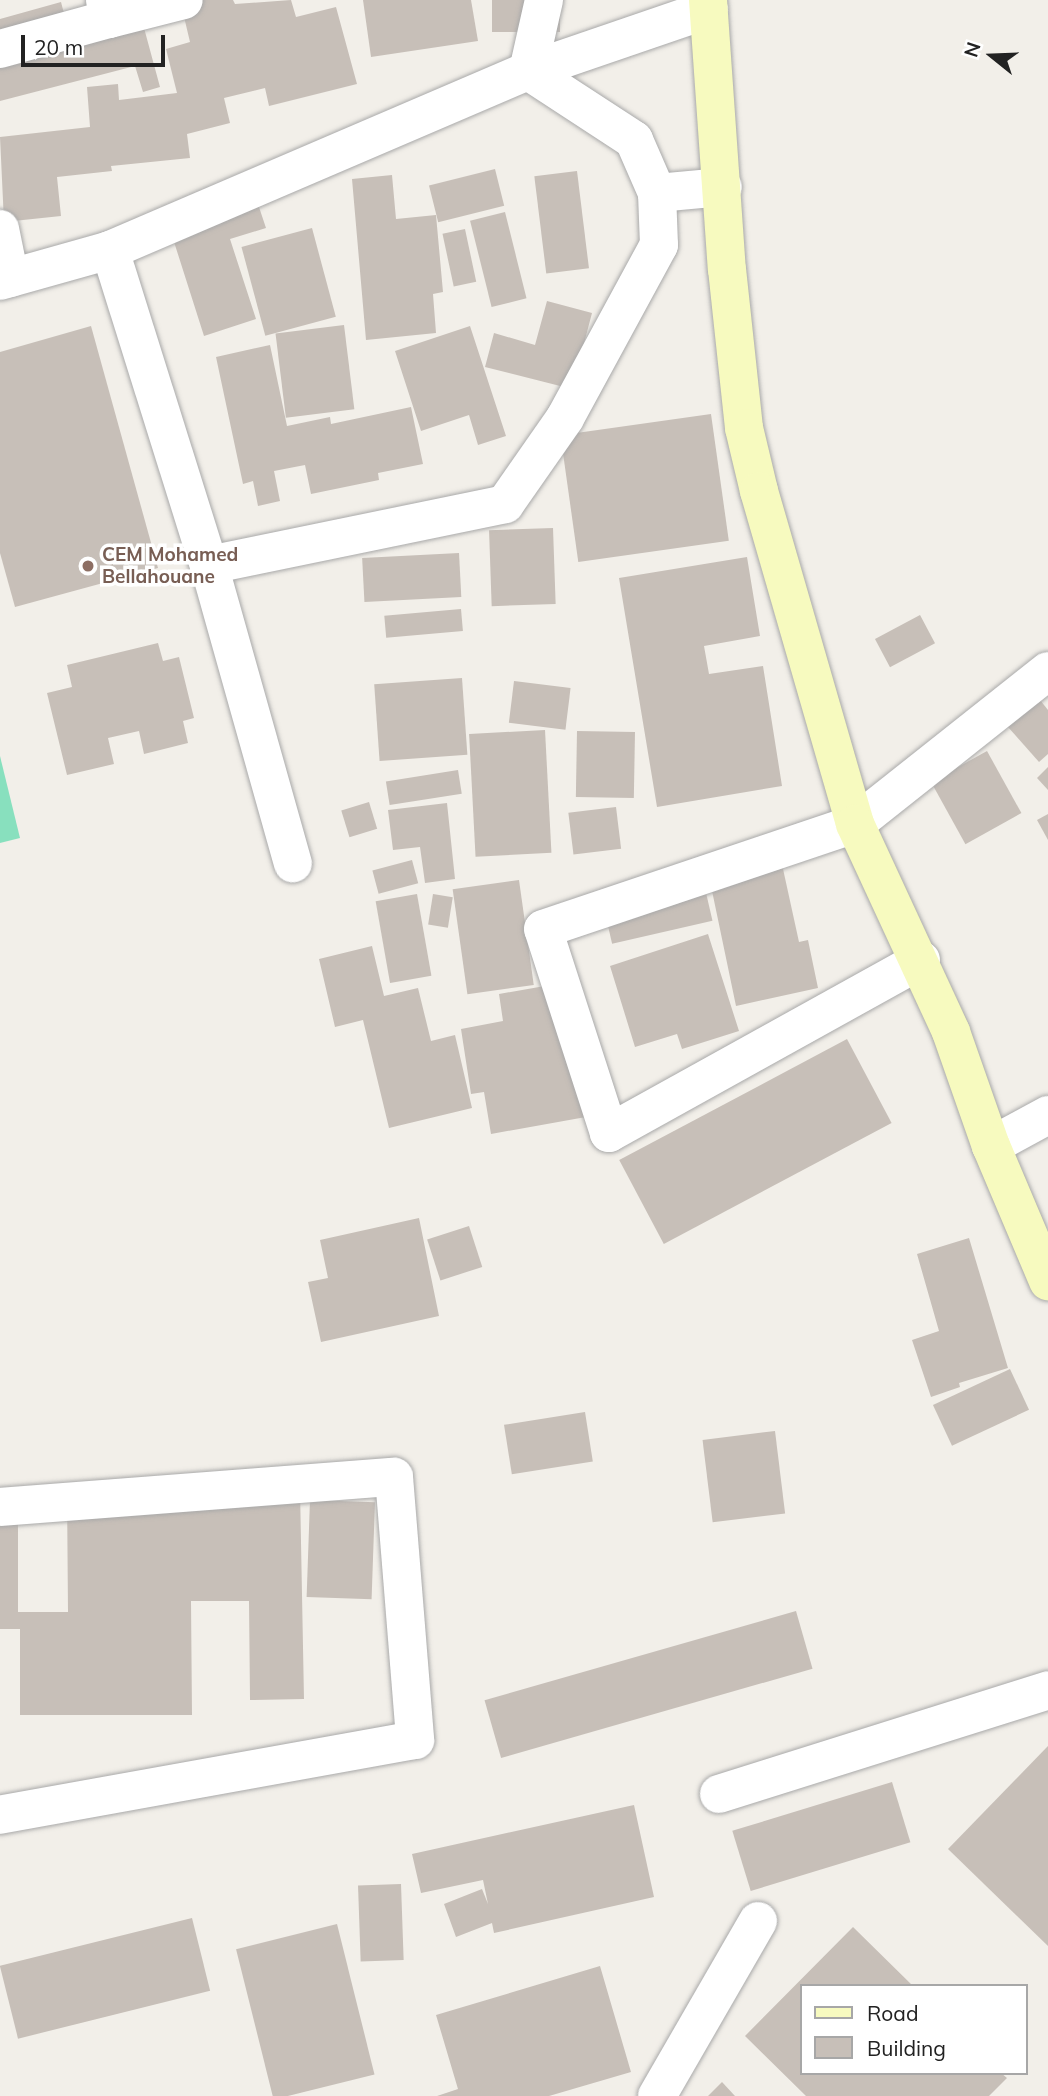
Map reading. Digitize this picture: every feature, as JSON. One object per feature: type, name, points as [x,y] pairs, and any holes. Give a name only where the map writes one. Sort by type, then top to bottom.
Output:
[{"type":"street","points":[[0,49],[108,9],[184,0]]},
{"type":"street","points":[[528,71],[544,0]]},
{"type":"street","points":[[0,229],[5,280],[110,250],[528,71],[709,4],[744,428],[855,824],[921,960],[991,1146],[1048,1281]]},
{"type":"street","points":[[209,565],[505,504],[565,418],[659,245],[657,193],[634,140],[528,71]]},
{"type":"street","points":[[657,193],[723,187]]},
{"type":"street","points":[[110,250],[209,565],[293,863]]},
{"type":"street","points":[[921,960],[609,1133],[542,929],[855,824],[1048,671]]},
{"type":"street","points":[[991,1146],[1048,1115]]},
{"type":"street","points":[[0,1507],[394,1477],[415,1740],[0,1815]]},
{"type":"street","points":[[719,1794],[1048,1690]]},
{"type":"street","points":[[657,2096],[758,1921]]},
{"type":"green space","points":[[0,756],[20,838],[0,843]]},
{"type":"building","points":[[180,0],[233,0],[235,4],[291,0],[296,17],[336,7],[357,84],[269,106],[265,88],[224,98],[230,123],[187,134],[190,158],[111,166],[112,171],[57,177],[61,216],[4,222],[0,137],[90,127],[87,87],[118,84],[119,100],[177,93],[166,49],[190,42]]},
{"type":"building","points":[[363,0],[471,0],[478,41],[371,57]]},
{"type":"building","points":[[492,0],[560,0],[560,32],[492,32]]},
{"type":"building","points":[[61,2],[66,21],[137,2],[160,87],[143,92],[135,66],[0,101],[0,19]]},
{"type":"building","points":[[495,169],[504,206],[438,222],[429,185]]},
{"type":"building","points":[[577,171],[589,268],[546,274],[534,176]]},
{"type":"building","points":[[392,175],[396,219],[436,215],[443,292],[433,294],[436,333],[366,340],[352,179]]},
{"type":"building","points":[[255,195],[266,228],[230,239],[256,319],[204,336],[168,223]]},
{"type":"building","points":[[505,212],[527,298],[492,307],[470,221]]},
{"type":"building","points":[[312,228],[336,317],[265,336],[241,247]]},
{"type":"building","points":[[465,229],[476,282],[454,287],[443,234]]},
{"type":"building","points":[[547,301],[592,313],[572,389],[485,367],[494,333],[535,345]]},
{"type":"building","points":[[344,325],[354,409],[286,418],[276,333]]},
{"type":"building","points":[[91,326],[158,568],[15,607],[0,553],[0,352]]},
{"type":"building","points":[[470,326],[506,436],[478,445],[469,415],[421,431],[395,351]]},
{"type":"building","points":[[270,345],[287,426],[330,417],[331,424],[411,407],[423,464],[378,473],[379,480],[311,494],[305,465],[274,471],[280,501],[258,506],[253,481],[243,484],[216,357]]},
{"type":"building","points":[[711,414],[729,541],[578,562],[560,435]]},
{"type":"building","points":[[553,528],[556,604],[492,606],[489,530]]},
{"type":"building","points":[[459,553],[461,597],[364,602],[362,558]]},
{"type":"building","points":[[747,557],[760,636],[704,646],[709,674],[763,666],[782,786],[657,807],[619,578]]},
{"type":"building","points":[[461,609],[463,631],[386,638],[384,616]]},
{"type":"building","points":[[920,615],[935,643],[890,667],[875,639]]},
{"type":"building","points":[[158,643],[163,661],[179,657],[194,718],[183,721],[188,743],[144,754],[139,731],[108,738],[114,764],[67,775],[47,693],[72,687],[67,665]]},
{"type":"building","points":[[462,678],[467,755],[380,761],[374,684]]},
{"type":"building","points":[[514,681],[571,688],[565,730],[509,723]]},
{"type":"building","points":[[1040,700],[1048,710],[1048,754],[1039,762],[1008,727]]},
{"type":"building","points":[[545,730],[551,853],[476,857],[469,734]]},
{"type":"building","points":[[577,731],[635,732],[634,798],[576,797]]},
{"type":"building","points":[[987,751],[1021,813],[965,844],[931,782]]},
{"type":"building","points":[[1048,767],[1048,790],[1037,778]]},
{"type":"building","points":[[458,770],[462,794],[390,805],[386,781]]},
{"type":"building","points":[[369,802],[377,829],[349,837],[341,810]]},
{"type":"building","points":[[447,803],[455,879],[425,883],[420,847],[393,850],[388,810]]},
{"type":"building","points":[[616,807],[621,849],[573,855],[568,813]]},
{"type":"building","points":[[1048,814],[1048,840],[1037,820]]},
{"type":"building","points":[[778,846],[799,942],[808,940],[818,988],[736,1006],[706,862]]},
{"type":"building","points":[[412,860],[418,883],[379,894],[372,871]]},
{"type":"building","points":[[701,871],[712,921],[612,944],[601,894]]},
{"type":"building","points":[[519,880],[534,985],[467,994],[453,889]]},
{"type":"building","points":[[417,894],[431,976],[390,983],[376,901]]},
{"type":"building","points":[[433,894],[453,897],[448,928],[428,925]]},
{"type":"building","points":[[708,934],[739,1031],[682,1049],[677,1034],[635,1047],[610,966]]},
{"type":"building","points":[[372,946],[384,996],[418,988],[431,1041],[455,1035],[472,1108],[389,1128],[363,1020],[335,1027],[319,959]]},
{"type":"building","points":[[573,981],[597,1115],[491,1134],[484,1092],[471,1094],[461,1029],[503,1021],[499,994]]},
{"type":"building","points":[[847,1039],[892,1123],[664,1244],[619,1160]]},
{"type":"building","points":[[419,1218],[439,1316],[321,1342],[308,1282],[328,1278],[320,1240]]},
{"type":"building","points":[[469,1226],[482,1267],[440,1280],[427,1240]]},
{"type":"building","points":[[969,1238],[1008,1368],[959,1383],[960,1387],[931,1397],[912,1340],[939,1331],[917,1254]]},
{"type":"building","points":[[1010,1369],[1029,1410],[952,1446],[933,1405]]},
{"type":"building","points":[[585,1412],[593,1461],[512,1474],[504,1425]]},
{"type":"building","points":[[775,1431],[785,1513],[713,1522],[703,1440]]},
{"type":"building","points":[[300,1489],[304,1699],[250,1700],[249,1601],[191,1601],[192,1715],[20,1715],[20,1629],[0,1629],[0,1514],[18,1514],[18,1612],[68,1612],[67,1491]]},
{"type":"building","points":[[310,1500],[375,1502],[372,1599],[307,1597]]},
{"type":"building","points":[[796,1611],[813,1669],[501,1758],[485,1700]]},
{"type":"building","points":[[1048,1746],[1048,1946],[948,1849]]},
{"type":"building","points":[[892,1782],[910,1842],[751,1891],[732,1831]]},
{"type":"building","points":[[634,1805],[654,1897],[494,1933],[492,1923],[456,1937],[444,1904],[482,1889],[488,1904],[483,1880],[421,1893],[412,1854]]},
{"type":"building","points":[[401,1884],[404,1960],[361,1961],[358,1886]]},
{"type":"building","points":[[192,1918],[210,1991],[18,2039],[0,1966]]},
{"type":"building","points":[[337,1924],[374,2074],[288,2096],[273,2096],[236,1949]]},
{"type":"building","points":[[853,1927],[911,1984],[800,1984],[800,2075],[1003,2075],[1007,2078],[989,2096],[806,2096],[745,2036]]},
{"type":"building","points":[[600,1966],[631,2072],[549,2096],[437,2096],[458,2089],[436,2015]]},
{"type":"building","points":[[722,2082],[735,2096],[708,2096]]},
{"type":"place","name":"CEM Mohamed Bellahouane","points":[[88,566]]}]
